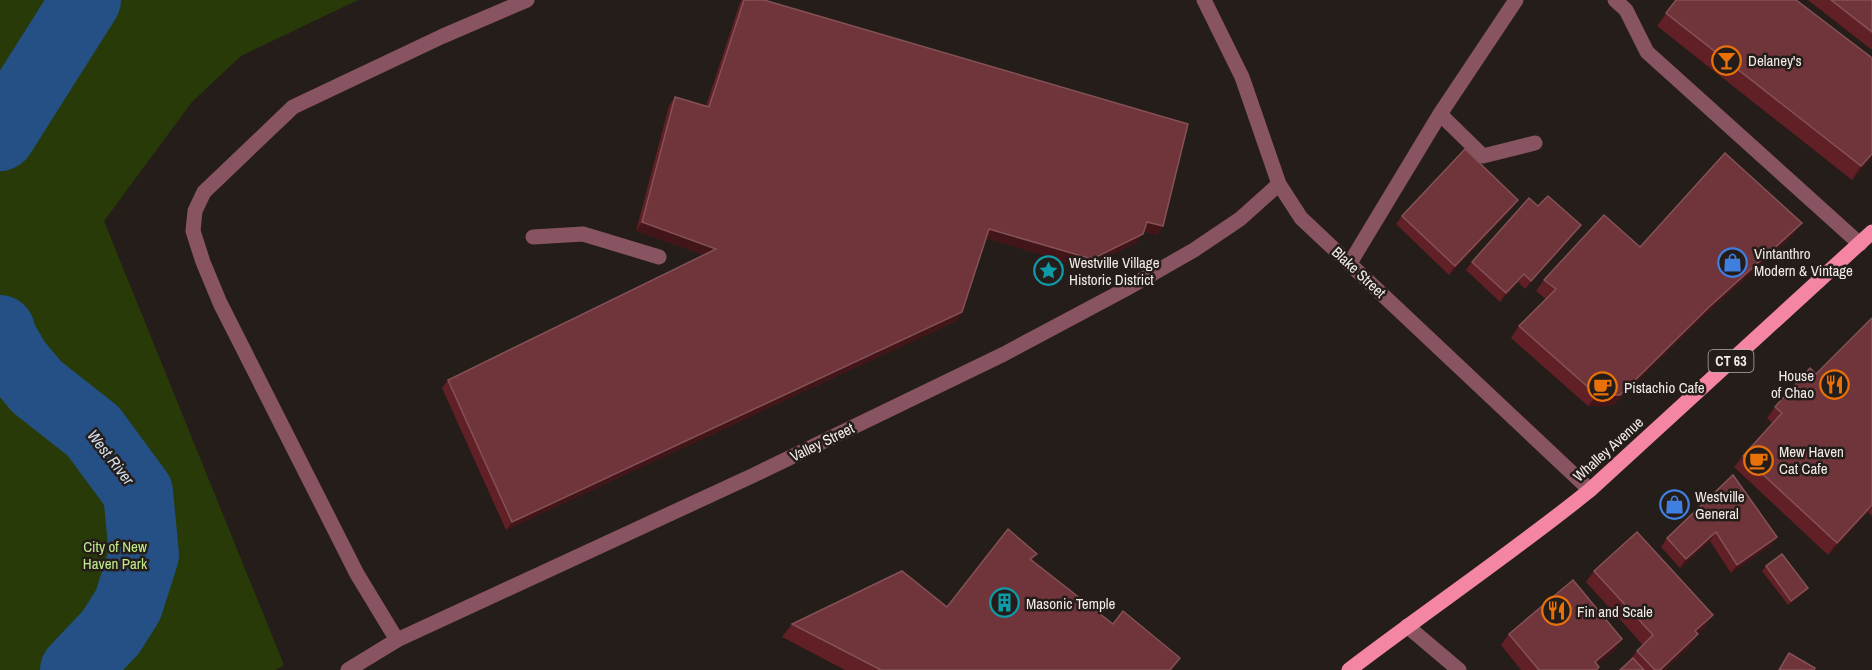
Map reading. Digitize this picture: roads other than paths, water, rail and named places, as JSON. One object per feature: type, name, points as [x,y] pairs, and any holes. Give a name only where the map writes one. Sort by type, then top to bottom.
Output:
[{"type":"main road","name":"Whalley Avenue","points":[[1349,670],[1541,529],[1590,490],[1872,232]]},
{"type":"street","points":[[397,640],[357,574],[220,303],[193,231],[195,211],[204,192],[293,107],[443,36],[527,0]]},
{"type":"street","name":"Blake Street","points":[[1204,0],[1242,77],[1279,184],[1301,218],[1590,490]]},
{"type":"street","points":[[1350,263],[1440,114],[1516,0]]},
{"type":"street","points":[[1615,0],[1626,10],[1647,52],[1860,244]]},
{"type":"street","points":[[1440,114],[1483,156],[1535,142]]},
{"type":"street","name":"Valley Street","points":[[348,670],[397,640],[786,460],[1004,354],[1194,250],[1240,219],[1279,184]]},
{"type":"street","points":[[533,237],[583,234],[659,257]]},
{"type":"street","points":[[1407,626],[1460,670]]},
{"type":"waterway","name":"West River","points":[[0,136],[86,0]]},
{"type":"waterway","name":"West River","points":[[0,330],[16,362],[37,387],[93,431],[138,492],[144,555],[128,605],[111,632],[75,670]]},
{"type":"place","name":"Delaney's","points":[[1727,60]]},
{"type":"place","name":"Vintanthro Modern & Vintage","points":[[1733,262]]},
{"type":"place","name":"Westville Village Historic District","points":[[1048,271]]},
{"type":"place","name":"House of Chao","points":[[1835,384]]},
{"type":"place","name":"Pistachio Cafe","points":[[1603,387]]},
{"type":"place","name":"Mew Haven Cat Cafe","points":[[1758,460]]},
{"type":"place","name":"Westville General","points":[[1674,505]]},
{"type":"place","name":"Masonic Temple","points":[[1005,603]]},
{"type":"place","name":"Fin and Scale","points":[[1556,611]]},
{"type":"park label","name":"City of New Haven Park","points":[[115,554]]}]
